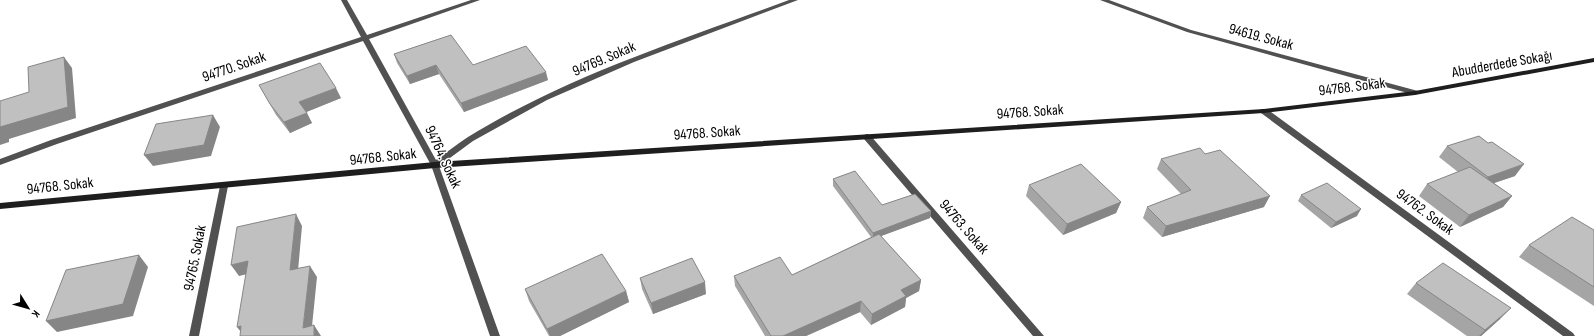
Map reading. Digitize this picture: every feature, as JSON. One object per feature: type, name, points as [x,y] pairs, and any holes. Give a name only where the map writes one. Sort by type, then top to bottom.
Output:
[{"type":"street","name":"94764. Sokak","points":[[344,0],[435,165],[495,336]]},
{"type":"street","name":"94770. Sokak","points":[[0,162],[54,142],[477,0]]},
{"type":"street","name":"94769. Sokak","points":[[435,165],[470,139],[544,98],[632,61],[795,0]]},
{"type":"street","name":"94619. Sokak","points":[[1102,0],[1189,31],[1415,93]]},
{"type":"street","name":"Abudderdede Sokağı","points":[[1415,93],[1594,60]]},
{"type":"street","name":"94768. Sokak","points":[[0,206],[435,165],[1264,111],[1415,93]]},
{"type":"street","name":"94762. Sokak","points":[[1264,111],[1570,336]]},
{"type":"street","name":"94763. Sokak","points":[[867,137],[1039,336]]},
{"type":"street","name":"94765. Sokak","points":[[194,336],[224,186]]},
{"type":"building","points":[[451,35],[473,65],[526,46],[546,72],[461,103],[436,65],[407,76],[394,54]]},
{"type":"building","points":[[64,57],[68,107],[0,127],[0,101],[29,92],[28,67]]},
{"type":"building","points":[[320,63],[336,88],[299,102],[307,113],[284,122],[270,104],[259,85]]},
{"type":"building","points":[[213,115],[204,145],[144,155],[156,124]]},
{"type":"building","points":[[1479,136],[1488,143],[1492,142],[1524,164],[1488,177],[1447,146]]},
{"type":"building","points":[[1200,148],[1205,154],[1220,150],[1270,196],[1166,226],[1147,207],[1191,190],[1161,159]]},
{"type":"building","points":[[1081,164],[1121,202],[1067,224],[1029,185]]},
{"type":"building","points":[[1470,167],[1512,196],[1469,215],[1427,184]]},
{"type":"building","points":[[855,171],[882,205],[915,194],[931,211],[873,233],[833,179]]},
{"type":"building","points":[[1327,183],[1361,209],[1336,222],[1301,195]]},
{"type":"building","points":[[296,214],[290,270],[310,266],[303,328],[314,325],[314,336],[240,336],[241,326],[237,327],[248,261],[231,265],[237,227]]},
{"type":"building","points":[[1572,217],[1594,230],[1594,287],[1529,245]]},
{"type":"building","points":[[879,234],[921,280],[901,290],[906,296],[872,314],[861,301],[783,336],[771,336],[734,276],[780,257],[792,275]]},
{"type":"building","points":[[602,254],[626,291],[547,329],[525,289]]},
{"type":"building","points":[[139,255],[123,304],[46,321],[66,270]]},
{"type":"building","points":[[692,258],[705,282],[651,303],[640,278]]},
{"type":"building","points":[[1443,263],[1511,308],[1485,330],[1416,283]]}]
